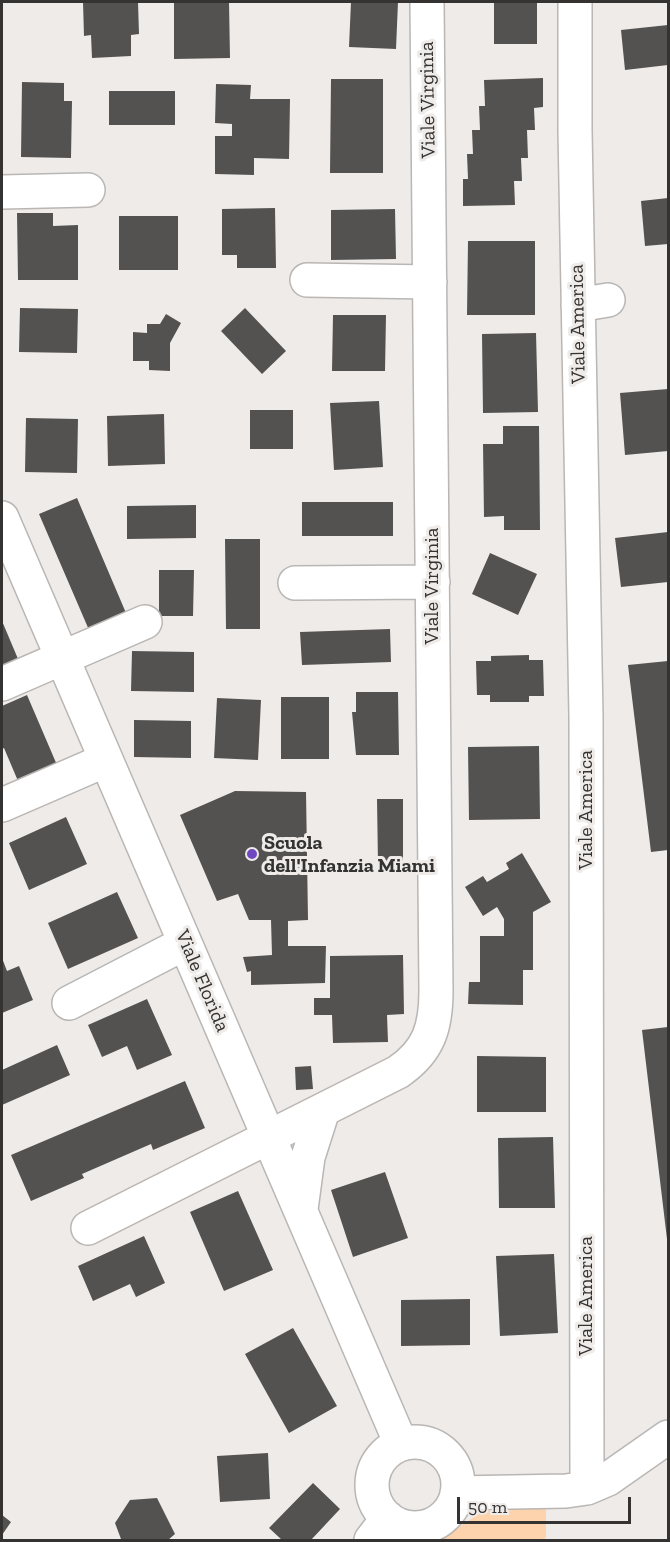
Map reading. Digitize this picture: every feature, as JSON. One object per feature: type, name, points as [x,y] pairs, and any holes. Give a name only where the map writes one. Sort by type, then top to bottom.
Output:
[{"type":"street","name":"Viale Virginia","points":[[88,1228],[407,1066],[422,1052],[432,1033],[436,991],[427,2]]},
{"type":"street","name":"Viale America","points":[[575,2],[593,303],[586,716],[587,1488]]},
{"type":"street","points":[[2,192],[88,190]]},
{"type":"street","points":[[307,280],[430,282]]},
{"type":"street","name":"Viale Florida","points":[[2,518],[12,570],[62,657],[401,1444]]},
{"type":"street","points":[[295,583],[433,582]]},
{"type":"street","points":[[2,684],[146,622]]},
{"type":"street","points":[[2,805],[106,760]]},
{"type":"street","points":[[69,1003],[186,943]]},
{"type":"street","points":[[246,1082],[290,1104],[323,1110],[308,1157],[300,1209]]},
{"type":"street","points":[[457,1493],[566,1491],[587,1488],[608,1479],[669,1437]]},
{"type":"street","points":[[416,1442],[430,1445],[443,1452],[452,1464],[457,1478],[457,1493],[452,1507],[442,1518],[429,1525],[415,1528],[400,1525],[379,1529],[372,1484],[380,1459],[401,1444],[416,1442]]},
{"type":"shaded area","points":[[546,1503],[546,1538],[541,1540],[440,1540],[493,1504]]},
{"type":"building","points":[[83,2],[138,2],[139,34],[131,35],[131,56],[92,58],[91,35],[84,36]]},
{"type":"building","points":[[174,2],[229,2],[230,58],[174,59]]},
{"type":"building","points":[[351,2],[398,2],[396,49],[349,47]]},
{"type":"building","points":[[494,2],[537,2],[537,44],[494,44]]},
{"type":"building","points":[[668,25],[668,65],[625,70],[621,30]]},
{"type":"building","points":[[543,78],[543,107],[534,108],[535,130],[527,130],[528,158],[521,158],[522,181],[514,181],[515,205],[463,206],[463,179],[468,179],[467,154],[473,154],[472,130],[480,130],[479,106],[485,106],[484,80]]},
{"type":"building","points":[[331,79],[383,79],[383,173],[330,173]]},
{"type":"building","points":[[22,82],[64,83],[64,101],[72,101],[71,158],[21,157]]},
{"type":"building","points":[[216,84],[251,85],[250,99],[290,99],[289,159],[254,158],[254,175],[215,174],[215,136],[232,136],[232,124],[215,123]]},
{"type":"building","points":[[109,91],[175,91],[175,125],[109,125]]},
{"type":"building","points":[[668,198],[668,244],[645,246],[641,201]]},
{"type":"building","points":[[275,208],[276,268],[237,268],[237,255],[222,255],[222,209]]},
{"type":"building","points":[[395,209],[396,259],[331,260],[331,210]]},
{"type":"building","points":[[17,213],[53,213],[53,226],[78,225],[78,280],[18,280]]},
{"type":"building","points":[[119,216],[178,216],[178,270],[119,270]]},
{"type":"building","points":[[468,241],[535,241],[535,315],[467,315]]},
{"type":"building","points":[[20,308],[78,309],[77,353],[19,352]]},
{"type":"building","points":[[245,308],[286,351],[262,374],[221,331]]},
{"type":"building","points":[[166,314],[181,323],[170,343],[170,371],[149,370],[149,361],[133,361],[133,332],[147,333],[147,324],[160,324]]},
{"type":"building","points":[[333,315],[386,315],[385,371],[332,371]]},
{"type":"building","points":[[536,333],[538,412],[483,413],[482,334]]},
{"type":"building","points":[[668,389],[668,451],[625,455],[620,393]]},
{"type":"building","points":[[379,401],[383,467],[334,470],[330,403]]},
{"type":"building","points":[[250,410],[293,410],[293,449],[250,449]]},
{"type":"building","points":[[164,414],[165,464],[108,466],[107,416]]},
{"type":"building","points":[[26,418],[78,419],[77,473],[25,472]]},
{"type":"building","points":[[503,426],[539,426],[540,530],[504,530],[504,516],[484,517],[483,444],[503,444]]},
{"type":"building","points":[[77,498],[126,613],[89,630],[39,514]]},
{"type":"building","points":[[302,502],[393,502],[393,536],[302,536]]},
{"type":"building","points":[[196,505],[196,538],[127,539],[127,506]]},
{"type":"building","points":[[668,532],[668,582],[621,587],[615,538]]},
{"type":"building","points":[[225,539],[260,539],[260,629],[226,629]]},
{"type":"building","points":[[490,553],[537,574],[518,615],[472,594]]},
{"type":"building","points":[[159,570],[194,570],[193,616],[159,616]]},
{"type":"building","points":[[2,621],[21,666],[2,675]]},
{"type":"building","points":[[390,629],[391,662],[302,665],[300,632]]},
{"type":"building","points":[[132,651],[194,652],[194,692],[131,691]]},
{"type":"building","points":[[529,655],[529,660],[543,660],[544,696],[529,696],[529,702],[490,702],[490,695],[477,695],[476,661],[491,661],[491,656]]},
{"type":"building","points":[[668,661],[668,850],[651,852],[628,665]]},
{"type":"building","points":[[356,692],[398,692],[399,755],[356,755],[352,712],[356,712]]},
{"type":"building","points":[[27,695],[57,765],[18,781],[4,748],[2,749],[2,706]]},
{"type":"building","points":[[281,697],[329,697],[329,759],[281,759]]},
{"type":"building","points":[[217,698],[261,700],[258,760],[214,758]]},
{"type":"building","points":[[134,720],[191,721],[191,758],[134,757]]},
{"type":"building","points":[[539,746],[540,819],[469,820],[468,747]]},
{"type":"building","name":"Scuola dell'Infanzia Miami","points":[[235,791],[306,792],[308,920],[288,921],[288,946],[326,946],[325,983],[251,985],[251,971],[247,972],[243,957],[272,955],[271,920],[249,920],[238,894],[217,901],[180,815]]},
{"type":"building","points":[[377,799],[403,799],[403,865],[378,864]]},
{"type":"building","points":[[66,817],[87,864],[29,890],[9,843]]},
{"type":"building","points":[[522,853],[551,902],[533,912],[533,970],[523,970],[523,1005],[468,1004],[469,982],[480,982],[480,936],[504,936],[504,919],[497,907],[483,916],[465,887],[483,876],[487,882],[509,869],[506,863]]},
{"type":"building","points":[[117,892],[138,938],[68,969],[48,923]]},
{"type":"building","points":[[403,955],[404,1014],[387,1015],[388,1042],[333,1043],[332,1015],[314,1015],[314,998],[330,998],[330,956]]},
{"type":"building","points":[[2,958],[7,971],[19,966],[33,1000],[2,1013]]},
{"type":"building","points":[[147,999],[172,1055],[137,1070],[127,1046],[102,1057],[88,1025]]},
{"type":"building","points":[[668,1027],[668,1239],[667,1239],[642,1030]]},
{"type":"building","points":[[57,1045],[70,1075],[2,1105],[2,1070]]},
{"type":"building","points":[[477,1056],[546,1057],[546,1112],[477,1112]]},
{"type":"building","points":[[311,1066],[313,1089],[296,1090],[295,1067]]},
{"type":"building","points":[[185,1081],[205,1128],[153,1150],[151,1144],[82,1174],[84,1178],[31,1201],[11,1155]]},
{"type":"building","points":[[553,1137],[555,1208],[499,1208],[498,1138]]},
{"type":"building","points":[[385,1172],[408,1238],[353,1257],[331,1190]]},
{"type":"building","points":[[238,1191],[273,1270],[224,1291],[190,1212]]},
{"type":"building","points":[[144,1236],[165,1283],[136,1297],[130,1284],[93,1301],[78,1266]]},
{"type":"building","points":[[554,1254],[558,1333],[500,1336],[496,1256]]},
{"type":"building","points":[[470,1299],[470,1345],[401,1346],[401,1300]]},
{"type":"building","points":[[293,1328],[337,1406],[289,1433],[245,1354]]},
{"type":"building","points":[[268,1453],[270,1499],[220,1502],[217,1456]]},
{"type":"building","points":[[313,1483],[340,1509],[311,1540],[282,1540],[269,1528]]},
{"type":"building","points":[[157,1498],[175,1534],[168,1540],[121,1539],[115,1523],[130,1500]]},
{"type":"building","points":[[2,1515],[11,1522],[2,1535]]},
{"type":"place","name":"Scuola dell'Infanzia Miami","points":[[252,854]]}]
